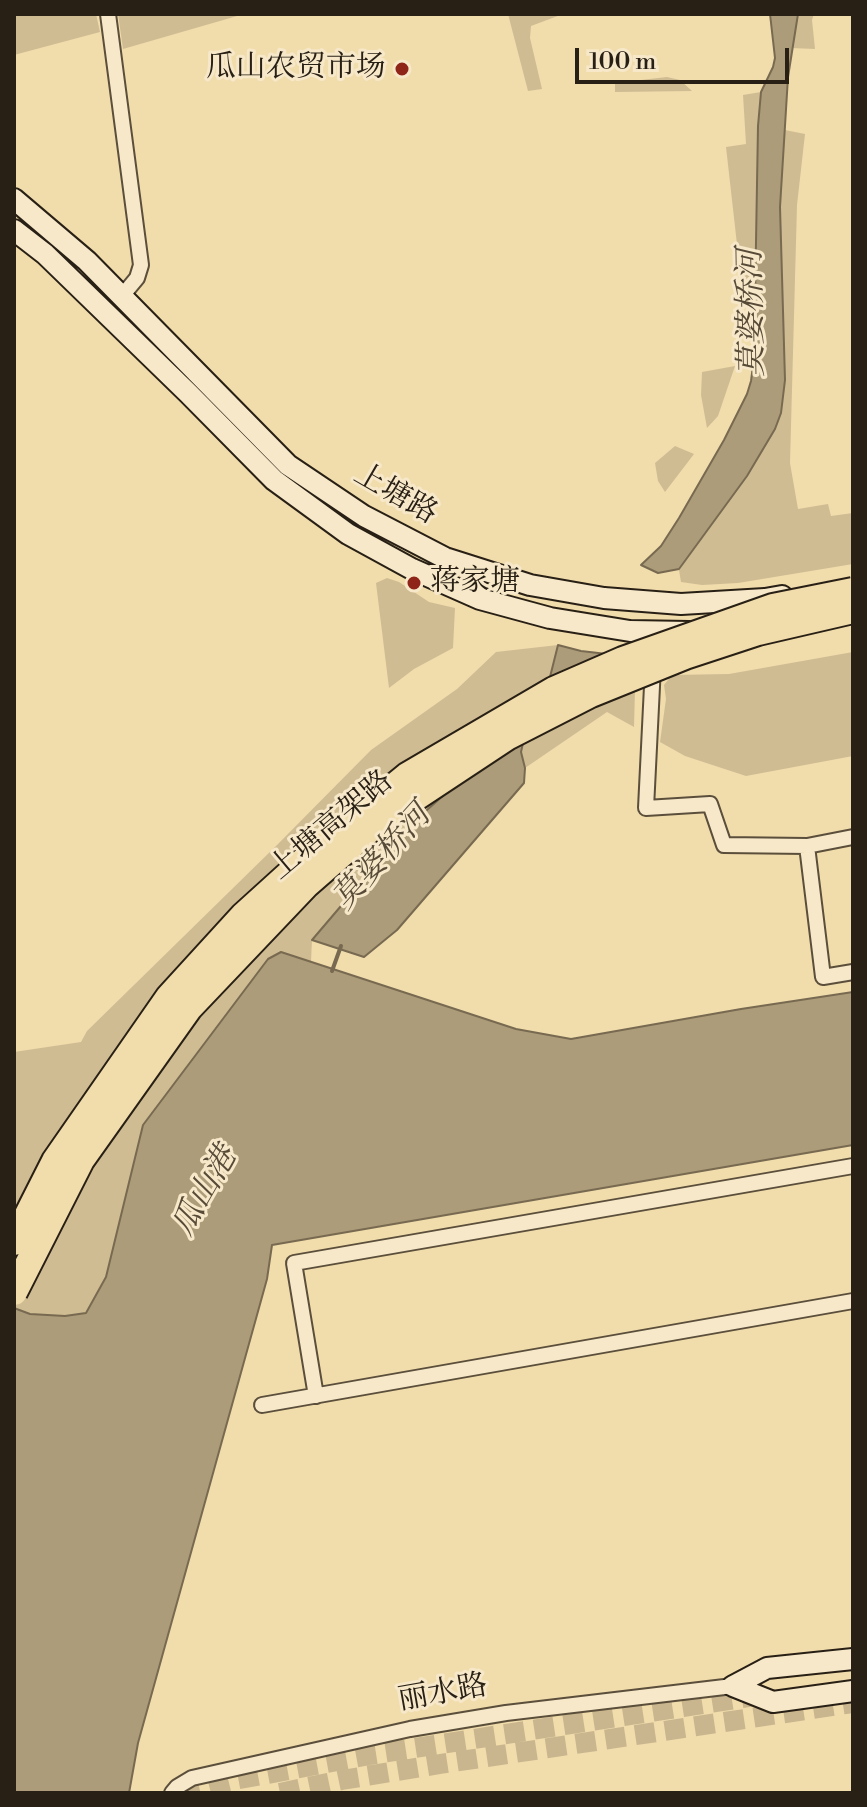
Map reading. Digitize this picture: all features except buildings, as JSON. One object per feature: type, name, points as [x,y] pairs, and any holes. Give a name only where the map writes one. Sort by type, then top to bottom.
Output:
[{"type":"highway","name":"上塘高架路","points":[[14,1242],[55,1161],[169,997],[243,916],[307,858],[407,776],[554,690],[623,660],[773,607],[853,588]]},
{"type":"highway","name":"上塘高架路","points":[[14,1292],[81,1160],[189,1008],[306,885],[377,823],[507,737],[591,694],[685,656],[758,632],[853,610]]},
{"type":"main road","name":"上塘路","points":[[14,199],[87,261],[288,465],[364,516],[445,558],[530,585],[604,598],[681,604],[765,599],[853,588]]},
{"type":"main road","name":"上塘路","points":[[14,230],[45,254],[274,480],[348,534],[412,569],[480,599],[550,618],[630,631],[724,633],[853,622]]},
{"type":"main road","name":"丽水路","points":[[733,1686],[767,1668],[853,1659]]},
{"type":"main road","name":"丽水路","points":[[733,1686],[773,1702],[853,1691]]},
{"type":"street","points":[[108,14],[141,265],[137,278],[122,296]]},
{"type":"street","points":[[654,631],[646,808],[710,804],[724,845],[807,846],[853,837]]},
{"type":"street","points":[[807,846],[823,977],[853,972]]},
{"type":"street","points":[[316,1396],[294,1263],[853,1166]]},
{"type":"street","points":[[262,1405],[853,1301]]},
{"type":"street","name":"丽水路","points":[[172,1793],[192,1778],[410,1729],[506,1713],[733,1686]]},
{"type":"shaded area","points":[[14,14],[96,14],[100,32],[14,55]]},
{"type":"shaded area","points":[[118,14],[244,14],[123,49]]},
{"type":"shaded area","points":[[508,14],[563,14],[531,26],[530,38],[542,89],[528,91]]},
{"type":"shaded area","points":[[798,14],[814,14],[815,49],[791,48]]},
{"type":"shaded area","points":[[667,77],[680,80],[692,91],[615,92],[615,83]]},
{"type":"shaded area","points":[[761,92],[754,337],[739,262],[726,147],[746,144],[743,95]]},
{"type":"shaded area","points":[[785,130],[805,134],[797,205],[790,463],[798,509],[828,504],[831,516],[853,513],[853,564],[738,583],[702,585],[681,582],[679,570],[747,476],[781,413],[785,380],[780,207]]},
{"type":"shaded area","points":[[735,366],[718,416],[707,428],[701,395],[702,372]]},
{"type":"shaded area","points":[[675,446],[694,454],[665,492],[658,481],[655,463]]},
{"type":"shaded area","points":[[387,578],[399,582],[429,602],[455,608],[453,648],[414,669],[389,688],[376,583]]},
{"type":"shaded area","points":[[558,645],[550,677],[454,786],[410,825],[312,940],[311,962],[281,952],[268,959],[143,1125],[106,1277],[85,1313],[65,1316],[30,1314],[14,1308],[14,1052],[81,1042],[87,1031],[371,750],[457,689],[496,652]]},
{"type":"shaded area","points":[[853,652],[853,756],[746,776],[685,756],[660,742],[666,699],[664,685],[672,675],[729,674]]},
{"type":"shaded area","points":[[635,689],[634,727],[607,712],[525,768],[521,752],[523,743]]},
{"type":"water","points":[[770,14],[798,14],[788,77],[780,207],[785,380],[781,413],[747,476],[679,569],[658,573],[641,565],[661,546],[679,518],[724,440],[751,381],[758,126],[761,92],[775,58]]},
{"type":"water","points":[[558,645],[581,651],[607,654],[550,677]]},
{"type":"water","points":[[523,743],[524,783],[397,930],[364,957],[312,940],[410,825],[454,786]]},
{"type":"water","name":"瓜山港","points":[[281,952],[516,1029],[571,1039],[853,992],[853,1145],[272,1245],[267,1279],[138,1743],[129,1793],[14,1793],[14,1308],[30,1314],[65,1316],[86,1313],[106,1277],[143,1125],[268,959]]},
{"type":"waterway","name":"莫婆桥河","points":[[332,971],[341,946]]},
{"type":"tunnel","points":[[180,1793],[375,1754],[762,1695]]},
{"type":"tunnel","points":[[280,1793],[440,1764],[853,1703]]},
{"type":"place","name":"瓜山农贸市场","points":[[402,69]]},
{"type":"place","name":"蒋家塘","points":[[414,583]]}]
